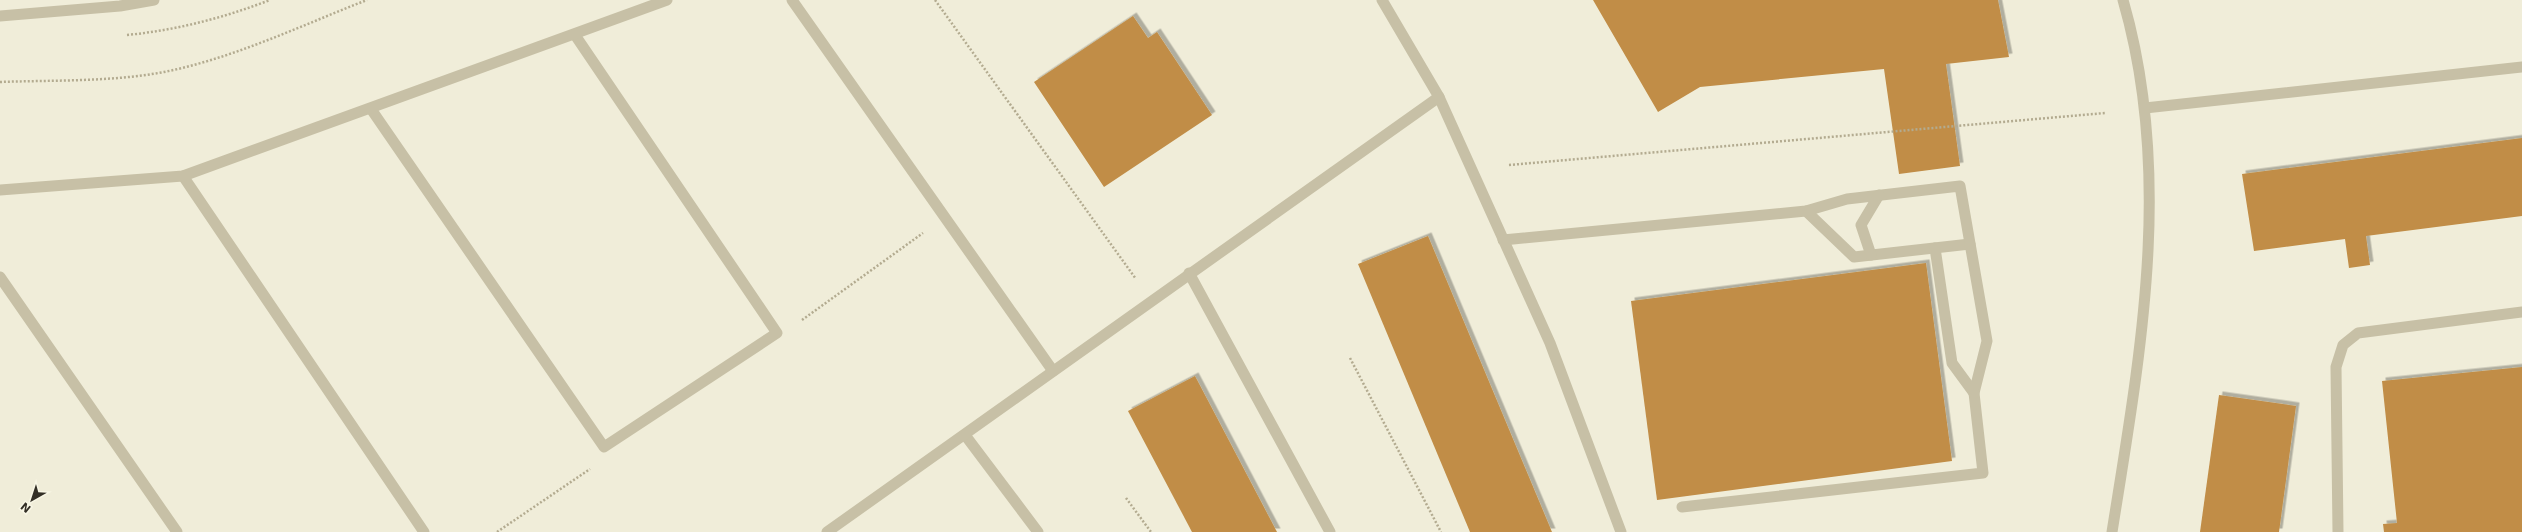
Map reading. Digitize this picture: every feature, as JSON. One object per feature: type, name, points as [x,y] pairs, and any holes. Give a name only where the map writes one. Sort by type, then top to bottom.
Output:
[{"type":"street","points":[[0,16],[120,6],[154,0]]},
{"type":"street","points":[[0,190],[184,176],[575,35],[667,0]]},
{"type":"street","points":[[792,0],[1053,371]]},
{"type":"street","points":[[1382,0],[1439,97],[1550,343],[1621,532]]},
{"type":"street","points":[[2112,532],[2136,381],[2147,294],[2150,171],[2145,108],[2130,22],[2123,0]]},
{"type":"street","points":[[371,109],[604,447],[777,333],[575,35]]},
{"type":"street","points":[[2145,108],[2522,67]]},
{"type":"street","points":[[827,532],[1151,300],[1439,97]]},
{"type":"street","points":[[184,176],[424,532]]},
{"type":"street","points":[[1503,240],[1806,212],[1847,199],[1960,186],[1987,341],[1974,393],[1983,473],[1682,508]]},
{"type":"street","points":[[1871,255],[1861,225],[1879,195]]},
{"type":"street","points":[[1806,212],[1854,257],[1970,244]]},
{"type":"street","points":[[1935,248],[1952,363],[1974,393]]},
{"type":"street","points":[[1189,273],[1330,532]]},
{"type":"street","points":[[0,277],[177,532]]},
{"type":"street","points":[[2338,532],[2336,367],[2343,345],[2358,333],[2522,312]]},
{"type":"street","points":[[965,434],[1038,532]]},
{"type":"path","points":[[0,82],[128,77],[176,69],[227,55],[367,0]]},
{"type":"path","points":[[935,0],[1151,300]]},
{"type":"path","points":[[1509,165],[2105,113]]},
{"type":"path","points":[[777,333],[800,321],[944,217]]},
{"type":"path","points":[[1350,358],[1441,532]]},
{"type":"path","points":[[497,532],[589,470],[604,447]]},
{"type":"path","points":[[1126,498],[1151,532]]},
{"type":"building","points":[[1593,0],[1998,0],[2009,57],[1946,64],[1960,166],[1899,174],[1884,69],[1700,87],[1658,112]]},
{"type":"building","points":[[1133,16],[1148,38],[1157,32],[1212,115],[1104,187],[1034,82]]},
{"type":"building","points":[[2522,138],[2522,216],[2366,236],[2370,265],[2349,268],[2345,239],[2254,251],[2242,174]]},
{"type":"building","points":[[1428,236],[1552,532],[1470,532],[1358,264]]},
{"type":"building","points":[[1926,263],[1952,461],[1657,500],[1631,301]]},
{"type":"building","points":[[2522,367],[2522,532],[2384,532],[2383,524],[2397,523],[2382,381]]},
{"type":"building","points":[[1195,376],[1277,532],[1192,532],[1128,411]]},
{"type":"building","points":[[2219,395],[2296,406],[2279,532],[2200,532]]}]
